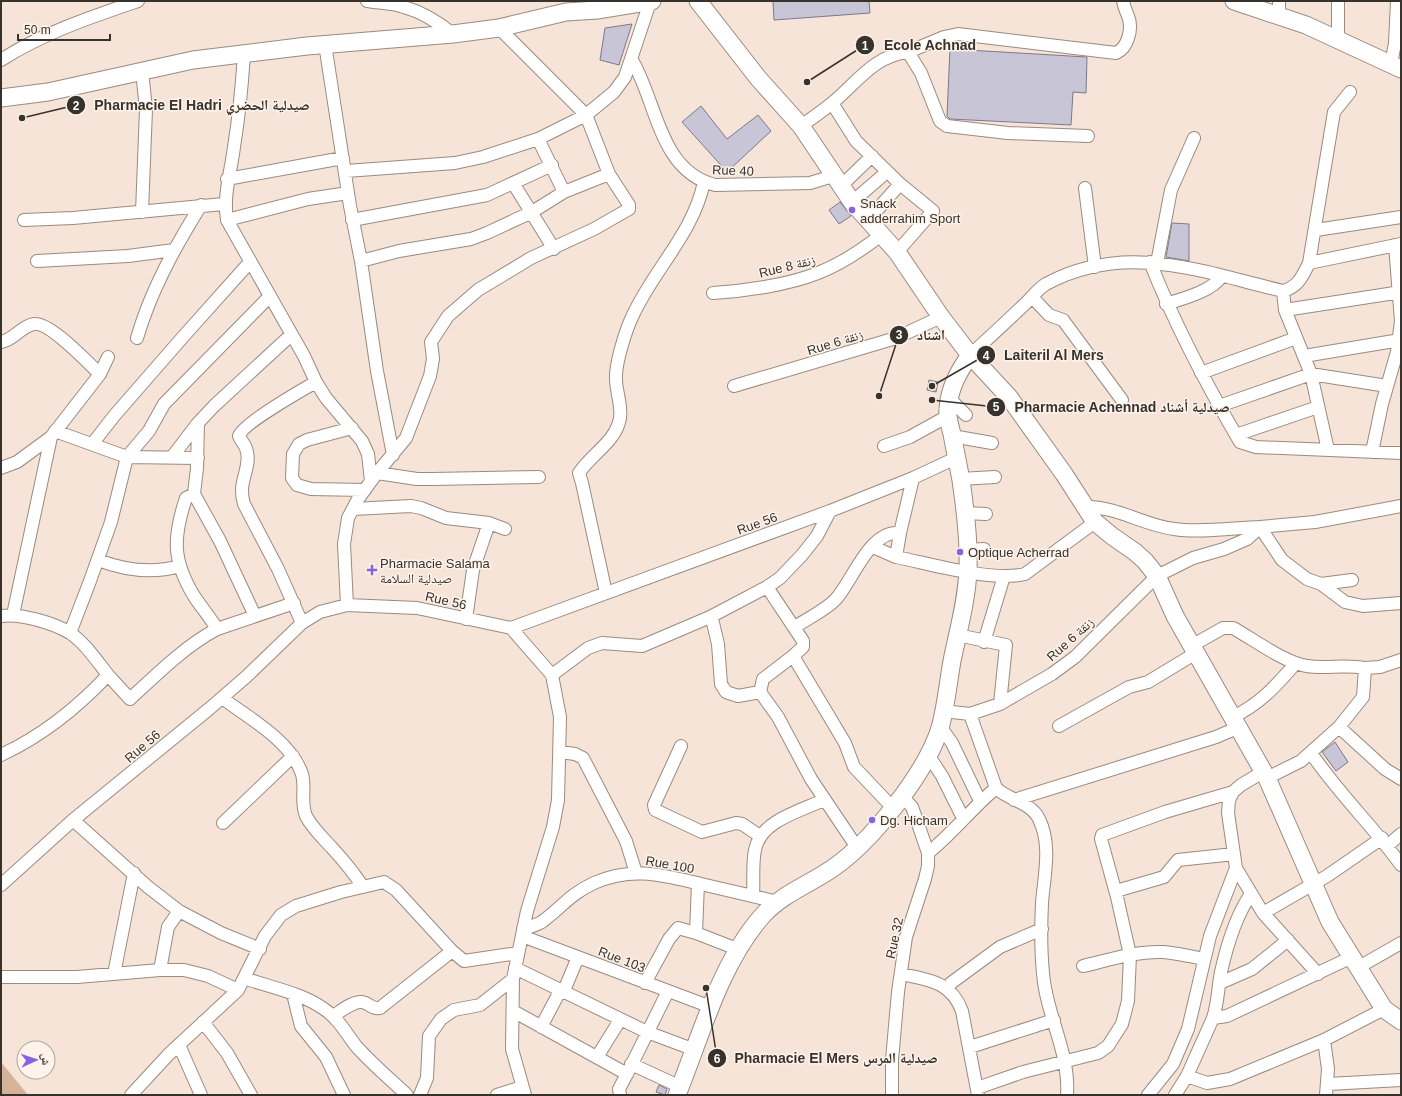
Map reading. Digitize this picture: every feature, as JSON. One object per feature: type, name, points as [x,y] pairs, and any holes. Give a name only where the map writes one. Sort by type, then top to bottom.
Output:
[{"type":"street","points":[[1,60],[56,31],[138,1]]},
{"type":"street","points":[[367,1],[403,6],[415,10],[440,23],[453,34]]},
{"type":"street","points":[[698,1],[758,78],[801,126],[852,202],[897,252],[941,317],[970,355],[1009,397],[1064,474],[1095,522],[1135,552],[1145,561],[1157,576],[1175,616],[1234,723],[1265,775],[1330,922],[1384,1009],[1401,1021]]},
{"type":"street","points":[[801,126],[832,104],[845,90],[876,64],[889,56],[908,52],[944,37],[958,34],[1116,53],[1124,47],[1130,31],[1128,16],[1124,9],[1123,1]]},
{"type":"street","points":[[1234,1],[1279,8],[1338,40],[1396,67],[1398,43],[1397,1]]},
{"type":"street","points":[[1338,1],[1338,40]]},
{"type":"street","points":[[1,98],[48,92],[193,60],[324,44],[453,34],[498,28],[566,12],[651,2],[625,77],[614,92],[586,115],[538,140],[483,157],[455,163],[346,171]]},
{"type":"street","points":[[346,605],[344,544],[348,518],[371,481],[406,438],[422,399],[432,368],[431,342],[448,316],[478,290],[530,258],[554,249],[627,211],[629,205],[610,174],[586,115],[498,28]]},
{"type":"street","points":[[324,44],[346,171],[352,220],[361,261],[377,371],[393,455]]},
{"type":"street","points":[[908,52],[921,73],[940,121],[947,126],[1008,133],[1088,136]]},
{"type":"street","points":[[244,54],[234,147],[227,179],[224,204],[227,220],[304,356],[316,382],[326,398],[362,441],[368,454],[371,481]]},
{"type":"street","name":"Rue 40","points":[[632,60],[640,74],[666,145],[681,164],[704,182],[715,185],[837,181]]},
{"type":"street","points":[[142,71],[146,110],[142,212]]},
{"type":"street","points":[[513,1011],[597,1057],[679,1091],[711,1007],[737,949],[764,914],[778,902],[832,869],[858,849],[897,802],[929,756],[941,719],[966,596],[968,571],[976,550],[965,512],[948,416],[949,398],[957,373],[970,355],[1045,285],[1095,267],[1122,262],[1153,263],[1192,268],[1283,291],[1291,289],[1300,281],[1309,263],[1316,230],[1334,112],[1350,92]]},
{"type":"street","points":[[832,104],[856,141],[900,184],[933,211],[897,252]]},
{"type":"street","points":[[1194,138],[1171,190],[1153,263],[1166,304],[1201,373],[1240,442],[1256,447],[1401,453]]},
{"type":"street","points":[[538,140],[552,165],[564,192]]},
{"type":"street","points":[[837,181],[872,156]]},
{"type":"street","points":[[227,179],[343,158]]},
{"type":"street","points":[[352,220],[487,195],[552,165]]},
{"type":"street","points":[[361,261],[399,251],[471,239],[508,224],[532,212],[564,192],[610,174]]},
{"type":"street","points":[[852,202],[881,177]]},
{"type":"street","points":[[606,593],[582,483],[578,472],[585,463],[607,444],[616,429],[620,418],[615,377],[622,340],[633,314],[687,227],[700,202],[704,182]]},
{"type":"street","points":[[513,183],[554,249]]},
{"type":"street","points":[[868,220],[900,184]]},
{"type":"street","points":[[1085,188],[1095,267]]},
{"type":"street","points":[[227,220],[308,199],[348,194]]},
{"type":"street","points":[[24,220],[73,218],[224,204]]},
{"type":"street","points":[[136,338],[155,287],[174,250],[201,205]]},
{"type":"street","points":[[1316,230],[1401,217]]},
{"type":"street","name":"Rue 8 زنقة","points":[[713,293],[740,291],[818,273],[861,250],[881,235]]},
{"type":"street","points":[[1309,263],[1398,245],[1401,321],[1400,340],[1387,386],[1372,452]]},
{"type":"street","points":[[37,261],[128,256],[174,250]]},
{"type":"street","points":[[93,443],[114,416],[250,262]]},
{"type":"street","points":[[1166,304],[1185,298],[1217,283],[1221,276]]},
{"type":"street","points":[[1283,291],[1285,310],[1311,374],[1328,450]]},
{"type":"street","points":[[1285,310],[1399,292]]},
{"type":"street","points":[[70,633],[111,522],[127,456],[149,431],[164,404],[270,296]]},
{"type":"street","points":[[1032,298],[1049,315],[1063,320],[1122,400]]},
{"type":"street","name":"Rue 6 زنقة","points":[[734,386],[896,338],[941,317]]},
{"type":"street","points":[[1,342],[12,337],[30,325],[42,324],[100,374]]},
{"type":"street","points":[[172,457],[198,423],[271,352],[291,335]]},
{"type":"street","points":[[1201,373],[1296,338]]},
{"type":"street","points":[[1304,356],[1400,340]]},
{"type":"street","points":[[1,468],[17,462],[53,434],[100,374],[108,357]]},
{"type":"street","points":[[1219,406],[1311,374],[1387,386]]},
{"type":"street","points":[[302,623],[294,603],[244,504],[242,482],[248,463],[248,456],[246,446],[238,436],[241,431],[255,421],[316,382]]},
{"type":"street","points":[[949,398],[966,415]]},
{"type":"street","points":[[1236,435],[1318,407]]},
{"type":"street","points":[[884,446],[910,437],[948,416]]},
{"type":"street","points":[[198,423],[198,458],[194,494],[217,535],[254,616]]},
{"type":"street","points":[[352,428],[307,440],[299,444],[293,454],[292,478],[297,485],[311,489],[371,481],[539,477]]},
{"type":"street","points":[[53,434],[93,443],[127,456],[198,458]]},
{"type":"street","points":[[13,615],[53,434]]},
{"type":"street","points":[[952,436],[992,444]]},
{"type":"street","name":"Rue 56","points":[[1,885],[73,820],[129,776],[222,698],[302,623],[331,608],[346,605],[417,608],[511,628],[830,510],[913,478],[956,458]]},
{"type":"street","points":[[960,479],[995,477]]},
{"type":"street","points":[[896,557],[913,478]]},
{"type":"street","points":[[194,494],[186,498],[178,532],[176,552],[180,566],[194,596],[217,629]]},
{"type":"street","points":[[353,509],[411,506],[421,508],[446,518],[489,523],[505,529]]},
{"type":"street","points":[[1084,507],[1108,508],[1174,529],[1260,527],[1315,522],[1401,506]]},
{"type":"street","points":[[552,675],[577,655],[602,643],[642,646],[710,617],[767,587],[780,578],[802,555],[817,536],[830,510]]},
{"type":"street","points":[[965,512],[986,514]]},
{"type":"street","points":[[873,547],[896,557],[968,571],[1014,576],[1025,574],[1095,522]]},
{"type":"street","points":[[466,619],[473,570],[489,523]]},
{"type":"street","points":[[1260,527],[1282,560],[1307,579],[1321,584],[1345,602],[1363,606],[1401,603]]},
{"type":"street","name":"Rue 6 زنقة","points":[[941,719],[970,714],[1000,704],[1052,674],[1075,656],[1157,576],[1193,558],[1247,539],[1260,527]]},
{"type":"street","points":[[795,627],[835,600],[855,570],[873,547],[886,535],[892,532],[900,533]]},
{"type":"street","points":[[98,560],[123,568],[148,571],[165,570],[180,566]]},
{"type":"street","points":[[984,642],[1004,576]]},
{"type":"street","points":[[1321,584],[1352,580]]},
{"type":"street","points":[[767,587],[795,627],[804,644],[793,656],[763,679],[760,692],[778,717],[824,800],[858,849]]},
{"type":"street","points":[[1,616],[13,615],[42,622],[70,633],[130,698],[188,647],[217,629],[294,603]]},
{"type":"street","points":[[710,617],[718,644],[721,684],[726,692],[738,696],[760,692]]},
{"type":"street","points":[[497,1095],[524,1091],[512,1049],[514,974],[527,912],[553,828],[558,800],[560,752],[560,717],[552,675],[511,628]]},
{"type":"street","points":[[1059,726],[1129,687],[1148,682],[1222,628],[1233,628],[1295,664],[1308,667],[1350,665],[1365,668],[1380,667],[1401,660]]},
{"type":"street","points":[[957,635],[984,642],[1006,645],[1000,704]]},
{"type":"street","name":"Rue 32","points":[[793,656],[845,743],[854,767],[897,802],[912,807],[928,853],[925,879],[906,937],[892,1060],[892,1095]]},
{"type":"street","points":[[1014,800],[1216,738],[1266,696],[1295,664]]},
{"type":"street","points":[[1318,974],[1263,913],[1236,868],[1228,813],[1229,800],[1233,792],[1241,785],[1265,775],[1289,768],[1311,753],[1339,727],[1363,697],[1365,668]]},
{"type":"street","points":[[1,755],[35,736],[67,715],[108,675]]},
{"type":"street","points":[[222,698],[282,743],[294,756],[302,774],[304,788],[303,804],[306,816],[350,867],[363,887]]},
{"type":"street","points":[[970,714],[996,788],[1034,812],[1039,818],[1043,831],[1046,847],[1042,906],[1043,973],[1066,1062],[1067,1095]]},
{"type":"street","points":[[941,719],[980,801]]},
{"type":"street","points":[[1339,727],[1385,769],[1401,780]]},
{"type":"street","points":[[681,746],[654,805],[655,810],[702,832],[736,823],[742,824],[760,836]]},
{"type":"street","points":[[560,752],[575,754],[583,758],[626,841],[636,873]]},
{"type":"street","points":[[1311,753],[1341,794],[1384,842],[1401,865]]},
{"type":"street","points":[[223,823],[294,756]]},
{"type":"street","points":[[929,756],[946,783],[963,818]]},
{"type":"street","points":[[928,853],[945,840],[963,818],[996,788]]},
{"type":"street","points":[[901,974],[923,979],[948,988],[958,1000],[970,1047],[978,1091],[1023,1072],[1098,1053],[1108,1046],[1113,1040],[1125,1015],[1130,975],[1130,955],[1116,891],[1101,839],[1102,835],[1165,812],[1233,792]]},
{"type":"street","points":[[753,896],[754,850],[760,836],[769,826],[824,800]]},
{"type":"street","points":[[73,820],[179,911],[221,933],[260,949]]},
{"type":"street","points":[[1263,913],[1384,842],[1401,834]]},
{"type":"street","points":[[1116,891],[1164,877],[1178,860],[1234,854]]},
{"type":"street","points":[[1148,1095],[1166,1075],[1178,1055],[1195,1005],[1210,936],[1236,868]]},
{"type":"street","points":[[114,974],[134,873]]},
{"type":"street","name":"Rue 100","points":[[523,932],[542,922],[571,896],[594,883],[614,876],[636,873],[651,873],[778,902]]},
{"type":"street","points":[[131,1095],[145,1078],[238,990],[260,949],[265,936],[273,924],[288,910],[315,900],[379,882],[391,885],[461,959],[466,961],[518,953]]},
{"type":"street","points":[[696,933],[698,883]]},
{"type":"street","points":[[1175,1095],[1187,1076],[1217,1008],[1220,983],[1229,941],[1243,905],[1251,894]]},
{"type":"street","points":[[160,970],[168,928],[179,911]]},
{"type":"street","points":[[646,983],[674,931],[680,928],[737,949]]},
{"type":"street","points":[[948,988],[950,983],[990,954],[1013,940],[1042,929]]},
{"type":"street","name":"Rue 103","points":[[523,932],[578,957],[711,1007]]},
{"type":"street","points":[[1220,983],[1252,969],[1288,940]]},
{"type":"street","points":[[1213,1018],[1227,1016],[1318,974],[1355,962],[1401,943]]},
{"type":"street","points":[[333,1016],[358,1002],[366,1003],[374,1008],[380,1008],[452,951]]},
{"type":"street","points":[[1083,966],[1130,955],[1161,952],[1204,959]]},
{"type":"street","points":[[542,1026],[562,992],[578,957]]},
{"type":"street","points":[[1,977],[77,977],[160,970],[184,970],[198,973],[238,990]]},
{"type":"street","points":[[514,974],[562,992],[647,1032],[695,1050]]},
{"type":"street","points":[[420,1095],[427,1078],[429,1036],[441,1019],[454,1010],[480,1005],[514,974]]},
{"type":"street","points":[[244,978],[293,994],[323,1008],[333,1016],[364,1054],[407,1095]]},
{"type":"street","points":[[620,1095],[619,1089],[668,991]]},
{"type":"street","points":[[293,994],[301,1026],[326,1057],[344,1095]]},
{"type":"street","points":[[1187,1076],[1206,1083],[1230,1079],[1324,1040],[1384,1009]]},
{"type":"street","points":[[597,1057],[620,1020]]},
{"type":"street","points":[[970,1047],[1054,1020]]},
{"type":"street","points":[[203,1022],[227,1053],[251,1095]]},
{"type":"street","points":[[1324,1040],[1327,1089],[1362,1089],[1401,1080]]},
{"type":"street","points":[[179,1045],[201,1095]]},
{"type":"shaded area","points":[[1,1062],[28,1095],[1,1095]]},
{"type":"building","points":[[773,1],[869,1],[870,13],[774,20]]},
{"type":"building","points":[[632,24],[619,65],[600,60],[605,28]]},
{"type":"building","points":[[950,49],[1087,57],[1086,93],[1073,92],[1071,125],[950,119],[947,116]]},
{"type":"building","points":[[701,106],[727,139],[758,115],[771,131],[727,172],[682,122]]},
{"type":"building","points":[[840,202],[851,216],[839,224],[829,210]]},
{"type":"building","points":[[1172,223],[1189,224],[1189,261],[1166,257]]},
{"type":"building","points":[[929,380],[938,382],[936,392],[927,390]]},
{"type":"building","points":[[1335,742],[1348,762],[1336,771],[1322,752]]},
{"type":"building","points":[[659,1085],[667,1089],[665,1095],[656,1092]]},
{"type":"place","name":"Ecole Achnad","points":[[807,82]]},
{"type":"place","name":"Pharmacie El Hadri صيدلية الحضري","points":[[22,118]]},
{"type":"place","name":"Snack adderrahim Sport","points":[[852,210]]},
{"type":"place","name":"Laiteril Al Mers","points":[[932,386]]},
{"type":"place","name":"اشناد","points":[[879,396]]},
{"type":"place","name":"Pharmacie Achennad صيدلية أشناد","points":[[932,400]]},
{"type":"place","name":"Optique Acherrad","points":[[960,552]]},
{"type":"place","name":"Pharmacie Salama صيدلية السلامة","points":[[372,570]]},
{"type":"place","name":"Dg. Hicham","points":[[872,820]]},
{"type":"place","name":"Pharmacie El Mers صيدلية المرس","points":[[706,988]]}]
